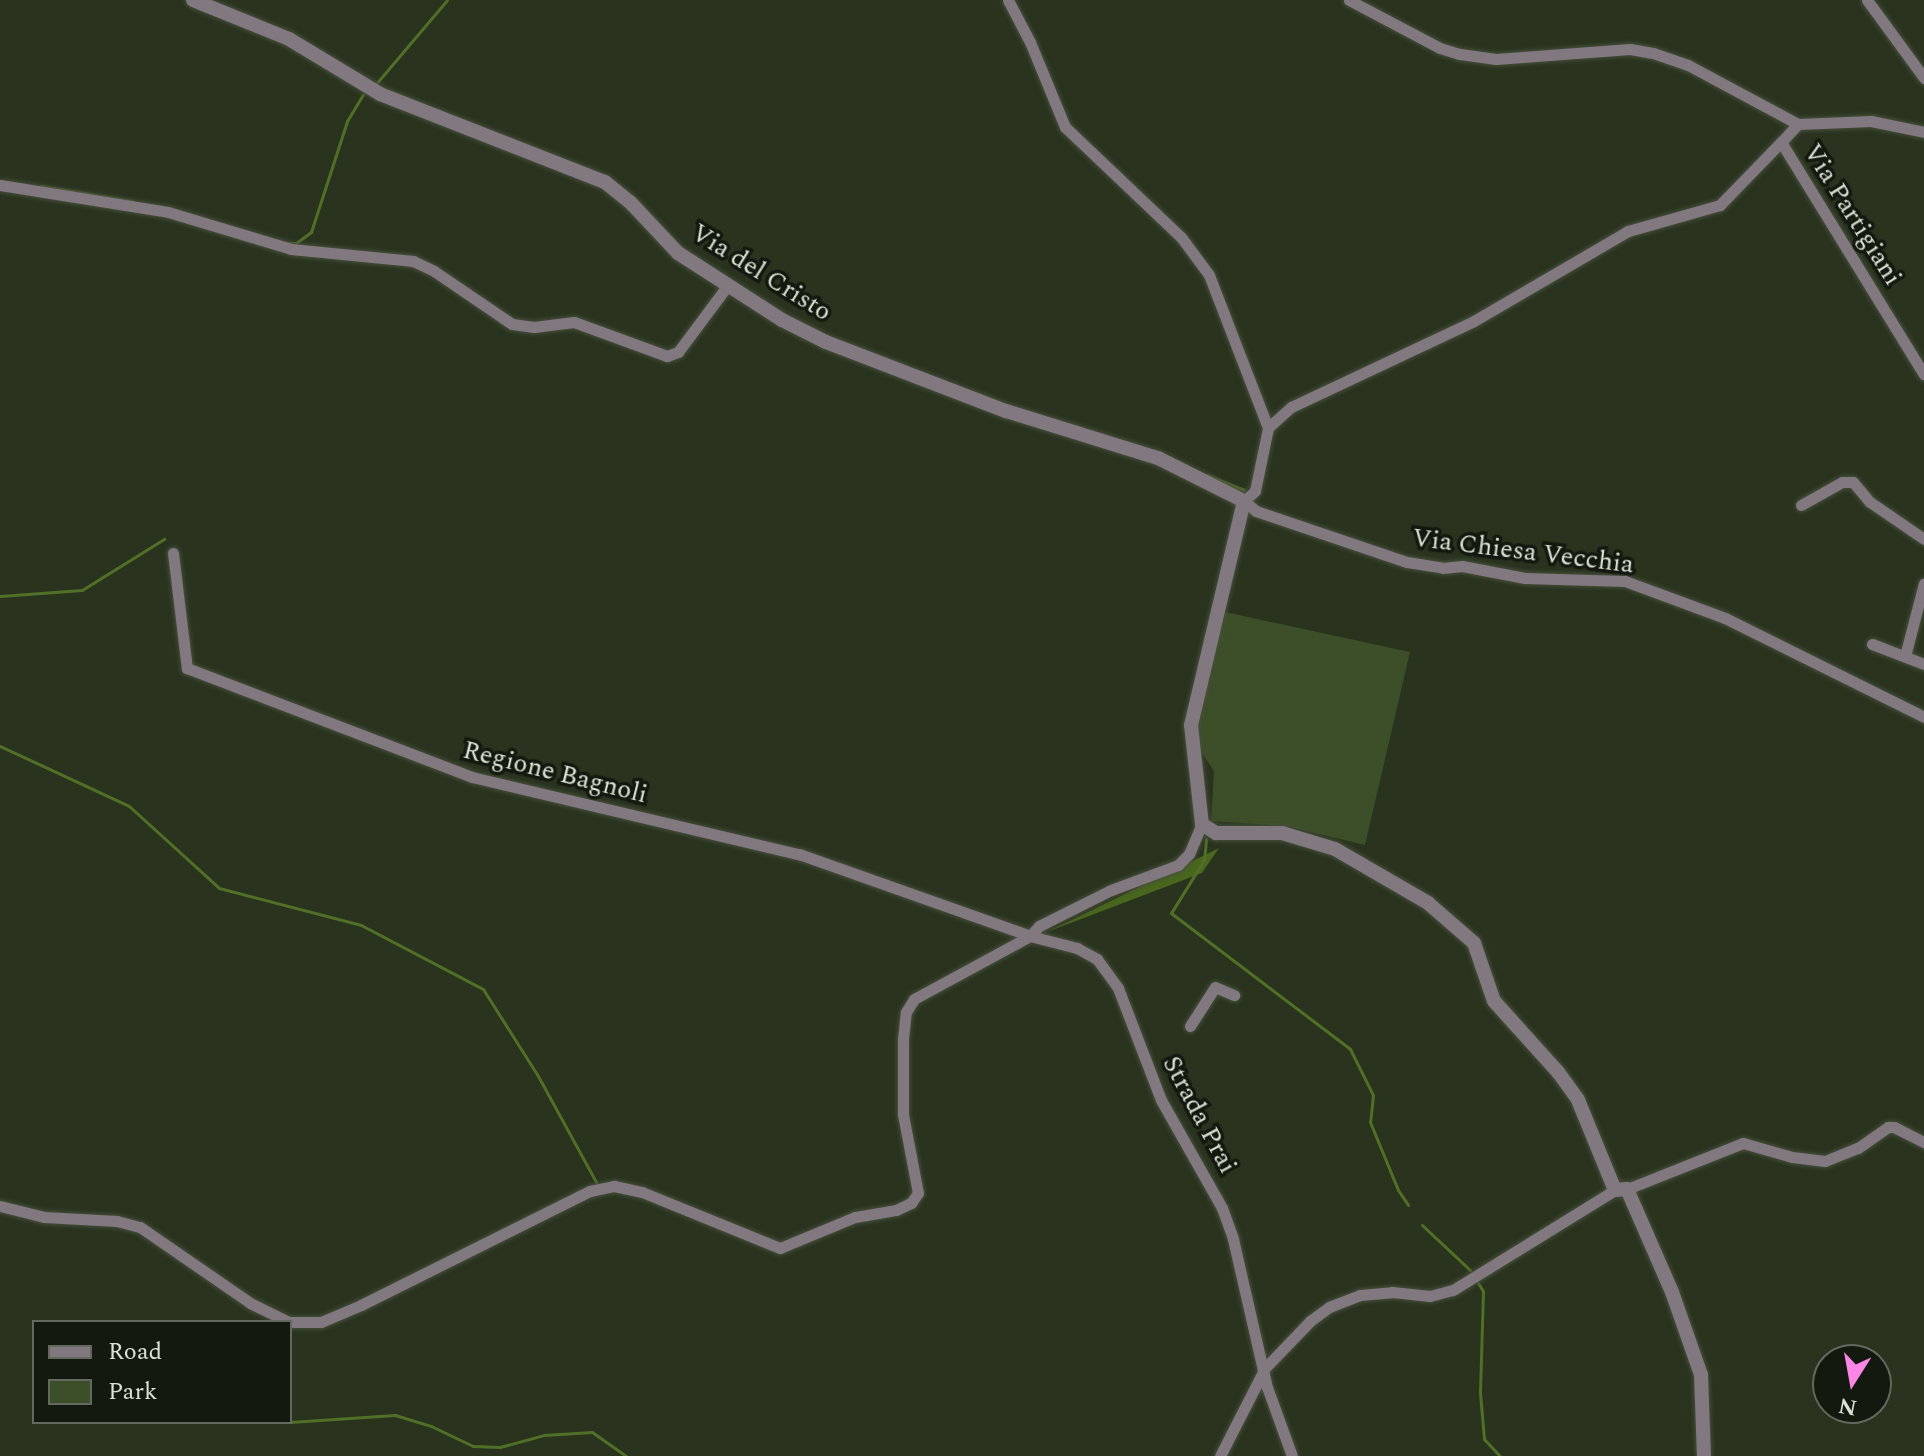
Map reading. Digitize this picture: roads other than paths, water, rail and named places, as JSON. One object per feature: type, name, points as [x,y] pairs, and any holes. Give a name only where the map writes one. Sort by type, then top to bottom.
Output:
[{"type":"street","name":"Via del Cristo","points":[[193,0],[289,39],[380,94],[605,182],[678,253],[782,320],[826,342],[1006,411],[1158,458],[1244,501]]},
{"type":"street","points":[[1008,0],[1030,42],[1065,127],[1181,237],[1209,275],[1268,428]]},
{"type":"street","points":[[1349,0],[1440,48],[1483,59],[1630,49],[1688,65],[1798,124],[1871,121],[1924,132]]},
{"type":"street","points":[[1867,0],[1924,78]]},
{"type":"street","name":"Via Partigiani","points":[[1798,124],[1781,142],[1924,374]]},
{"type":"street","points":[[292,1322],[321,1322],[590,1191],[614,1186],[642,1192],[780,1248],[855,1217],[896,1210],[911,1203],[918,1193],[903,1114],[906,1012],[914,999],[1030,936],[1039,926],[1111,890],[1178,865],[1189,854],[1202,824],[1191,725],[1244,501],[1255,491],[1268,428],[1278,415],[1463,326],[1628,231],[1720,205],[1781,142]]},
{"type":"street","points":[[0,185],[168,212],[291,249],[413,261],[444,277],[512,324],[534,327],[574,322],[667,356],[678,352],[728,285]]},
{"type":"street","points":[[1261,462],[1274,431],[1301,402]]},
{"type":"street","points":[[1801,505],[1842,482],[1853,482],[1870,502],[1924,539]]},
{"type":"street","name":"Via Chiesa Vecchia","points":[[1244,501],[1256,511],[1407,562],[1443,568],[1462,566],[1525,578],[1625,581],[1725,618],[1924,717]]},
{"type":"street","name":"Regione Bagnoli","points":[[173,553],[187,668],[472,777],[799,854],[1030,936]]},
{"type":"street","points":[[1905,656],[1924,583]]},
{"type":"street","points":[[1872,644],[1924,664]]},
{"type":"street","points":[[1202,824],[1216,833],[1282,833],[1335,849],[1428,903],[1466,934],[1480,954],[1494,1001],[1558,1072],[1584,1109],[1672,1292],[1701,1375],[1704,1456]]},
{"type":"street","name":"Strada Prai","points":[[1030,936],[1077,948],[1097,959],[1118,988],[1161,1100],[1222,1208],[1279,1427],[1292,1456]]},
{"type":"street","points":[[1190,1026],[1215,987],[1234,995]]},
{"type":"street","points":[[1220,1456],[1265,1368],[1310,1321],[1329,1307],[1360,1295],[1392,1292],[1430,1296],[1453,1290],[1621,1189],[1743,1143],[1792,1157],[1825,1161],[1858,1148],[1888,1127],[1924,1142]]},
{"type":"street","points":[[0,1206],[44,1217],[117,1221],[140,1227],[250,1303],[286,1320]]},
{"type":"waterway","points":[[375,85],[447,0]]},
{"type":"waterway","points":[[288,243],[296,243],[311,232],[347,121],[363,94]]},
{"type":"waterway","points":[[41,186],[132,201]]},
{"type":"waterway","points":[[1207,475],[1244,490]]},
{"type":"waterway","points":[[0,596],[82,590],[164,539]]},
{"type":"waterway","points":[[0,746],[129,806],[219,888],[361,925],[483,989],[538,1076],[596,1182]]},
{"type":"waterway","points":[[1206,839],[1204,860],[1171,913],[1350,1049],[1373,1095],[1370,1122],[1398,1190],[1408,1205]]},
{"type":"waterway","points":[[1422,1225],[1470,1270]]},
{"type":"waterway","points":[[1478,1283],[1483,1291],[1480,1393],[1484,1439],[1500,1456]]},
{"type":"waterway","points":[[292,1422],[395,1415],[431,1426],[473,1446],[500,1447],[544,1435],[592,1432],[626,1456]]}]
